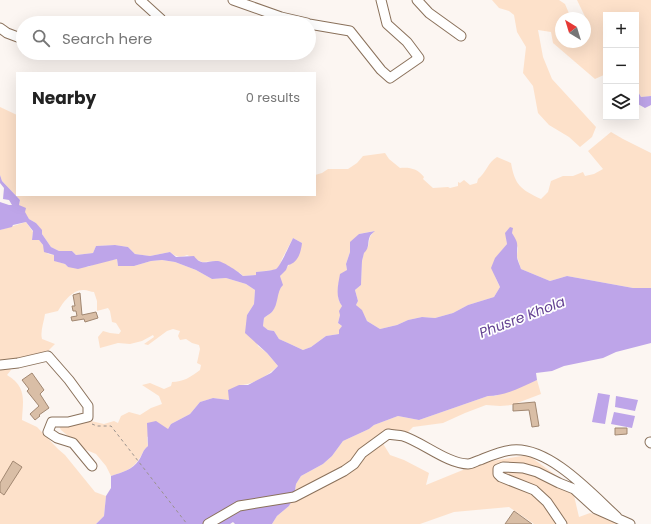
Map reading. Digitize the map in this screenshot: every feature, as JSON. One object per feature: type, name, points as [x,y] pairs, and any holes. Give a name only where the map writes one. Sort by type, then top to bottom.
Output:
[{"type":"street","points":[[140,0],[158,16]]},
{"type":"street","points":[[232,0],[278,16]]},
{"type":"street","points":[[316,25],[350,32],[381,70],[390,78],[419,58],[407,42],[387,24],[382,0]]},
{"type":"street","points":[[417,0],[429,13],[461,36]]},
{"type":"street","points":[[0,28],[16,36]]},
{"type":"street","points":[[0,365],[18,363],[48,356],[69,380],[88,406],[88,417],[68,422],[52,422],[48,432],[57,438],[73,443],[92,466]]},
{"type":"street","points":[[208,524],[239,506],[294,497],[344,471],[354,464],[362,453],[388,434],[404,437],[457,461],[468,464],[510,450],[532,452],[561,467],[617,517]]},
{"type":"street","points":[[562,524],[547,502],[534,490],[501,477],[498,474],[498,469],[503,466],[523,468],[537,472],[574,489],[596,510],[617,517],[630,524]]},
{"type":"path","points":[[88,417],[91,424],[97,426],[112,426],[187,524]]},
{"type":"shaded area","points":[[492,0],[559,0],[565,4],[568,12],[555,12],[555,45],[553,43],[551,32],[538,30],[543,57],[552,79],[596,127],[592,137],[580,147],[569,137],[549,125],[538,113],[533,86],[523,73],[526,47],[517,32],[514,15],[509,11],[499,8]]},
{"type":"shaded area","points":[[577,0],[651,0],[651,96],[641,97],[639,93],[639,12],[603,12],[603,75],[595,79],[559,48],[591,48],[591,12],[583,12]]},
{"type":"shaded area","points":[[0,107],[16,115],[16,196],[2,181],[0,175]]},
{"type":"shaded area","points":[[611,132],[651,153],[651,288],[633,288],[567,276],[550,281],[521,269],[517,256],[518,248],[512,233],[506,233],[507,244],[498,255],[494,264],[494,274],[500,287],[494,297],[468,305],[453,313],[435,318],[422,317],[408,320],[397,325],[380,329],[367,321],[362,311],[356,305],[358,301],[355,290],[361,285],[364,252],[368,247],[370,237],[374,231],[359,234],[350,248],[346,264],[347,270],[338,285],[338,297],[342,306],[338,323],[342,326],[339,334],[326,336],[311,347],[303,350],[279,339],[274,331],[268,330],[263,326],[264,318],[272,312],[276,304],[278,292],[282,286],[280,276],[289,265],[302,243],[293,238],[279,267],[274,270],[256,272],[256,275],[243,276],[218,261],[202,262],[187,255],[178,256],[170,252],[150,256],[135,254],[128,247],[115,245],[96,246],[93,253],[76,255],[72,251],[59,251],[51,247],[36,223],[29,219],[19,205],[20,200],[16,196],[316,196],[316,175],[328,169],[348,169],[357,163],[363,156],[385,153],[389,159],[400,168],[410,168],[419,172],[424,177],[423,179],[433,188],[450,188],[458,186],[458,182],[460,183],[464,180],[470,185],[477,183],[478,179],[491,162],[497,157],[511,163],[514,176],[520,186],[541,199],[548,192],[551,181],[563,176],[573,176],[583,172],[585,176],[594,174],[603,169],[588,151]]},
{"type":"shaded area","points":[[26,222],[33,232],[32,240],[39,240],[48,254],[54,255],[55,261],[65,264],[68,267],[88,267],[97,263],[117,259],[118,266],[134,266],[151,261],[162,260],[175,262],[196,270],[212,279],[226,278],[246,284],[255,290],[254,304],[247,315],[258,346],[267,353],[278,366],[260,379],[244,385],[239,385],[229,400],[213,398],[200,402],[190,414],[171,424],[168,429],[147,437],[148,446],[136,463],[127,470],[111,476],[106,466],[96,454],[84,449],[74,438],[68,436],[61,430],[59,426],[91,421],[104,424],[114,421],[118,423],[121,416],[129,412],[140,415],[151,408],[162,404],[159,396],[142,385],[150,383],[164,389],[171,386],[172,382],[183,380],[197,373],[200,370],[201,365],[197,363],[200,349],[199,345],[186,339],[180,340],[178,336],[180,331],[173,329],[167,331],[148,345],[144,344],[154,337],[153,335],[142,341],[130,344],[118,343],[100,348],[98,337],[103,331],[119,334],[121,331],[116,323],[112,322],[108,308],[97,311],[97,301],[94,292],[80,290],[72,294],[58,311],[45,314],[42,339],[55,344],[47,352],[0,363],[0,230]]},
{"type":"shaded area","points":[[9,368],[11,370],[7,375],[18,384],[21,389],[23,400],[22,420],[37,427],[65,455],[95,492],[106,496],[104,516],[96,524],[0,524],[0,369]]},
{"type":"shaded area","points":[[537,380],[541,394],[512,405],[486,405],[443,423],[413,427],[406,434],[379,437],[390,455],[404,460],[429,473],[426,485],[480,463],[528,455],[572,487],[579,517],[590,513],[615,521],[618,524],[534,524],[509,507],[454,512],[420,524],[272,524],[277,516],[289,506],[294,497],[296,484],[301,476],[323,464],[332,456],[343,441],[369,429],[374,425],[398,416],[419,420],[488,396],[495,396]]},
{"type":"water","points":[[639,93],[641,97],[651,96],[651,105],[645,108],[639,105]]},
{"type":"water","name":"Phusre Khola","points":[[0,175],[2,181],[20,200],[19,205],[26,208],[25,212],[29,219],[36,223],[42,230],[42,234],[51,247],[59,251],[72,251],[76,255],[93,253],[96,246],[115,245],[128,247],[135,254],[150,256],[170,252],[176,257],[194,256],[202,262],[218,261],[231,267],[243,276],[256,275],[256,272],[269,271],[278,267],[293,238],[302,243],[300,253],[297,260],[288,265],[286,270],[280,276],[283,285],[279,291],[274,309],[264,318],[263,326],[268,330],[274,331],[279,339],[303,350],[311,347],[326,336],[339,334],[339,330],[342,326],[338,323],[340,315],[339,311],[342,306],[338,299],[340,274],[347,270],[346,264],[350,252],[350,242],[359,234],[375,231],[369,238],[367,249],[364,253],[362,261],[361,285],[355,290],[358,301],[356,305],[362,310],[367,321],[380,329],[397,325],[408,320],[422,317],[435,318],[453,313],[468,305],[494,297],[500,287],[491,268],[495,258],[507,244],[505,233],[510,227],[513,228],[512,233],[517,242],[517,258],[521,269],[550,281],[567,276],[633,288],[651,288],[651,343],[616,352],[603,358],[564,366],[552,371],[536,373],[537,380],[513,391],[488,396],[419,420],[398,416],[374,425],[369,429],[343,441],[332,456],[323,464],[301,476],[296,484],[294,497],[289,506],[277,516],[272,524],[235,524],[233,522],[230,524],[96,524],[104,516],[106,496],[111,488],[111,476],[133,466],[148,446],[147,423],[156,421],[168,429],[171,424],[190,414],[200,402],[213,398],[229,400],[228,390],[239,385],[248,385],[271,373],[278,366],[267,353],[245,333],[247,315],[254,304],[255,290],[246,284],[226,278],[212,279],[196,270],[175,262],[162,260],[151,261],[134,266],[118,266],[117,259],[78,269],[68,267],[65,264],[54,261],[54,255],[44,252],[43,245],[39,240],[32,240],[33,231],[26,222],[0,230],[0,202],[12,205],[9,200],[3,199],[4,188],[0,183]]},
{"type":"water","points":[[598,393],[610,395],[605,424],[592,422]]},
{"type":"water","points":[[616,396],[638,400],[635,411],[615,407]]},
{"type":"water","points":[[614,412],[635,416],[632,428],[611,424]]},
{"type":"building","points":[[80,293],[82,315],[96,312],[98,318],[85,322],[84,319],[72,321],[71,317],[77,316],[76,311],[73,311],[72,306],[75,306],[73,295]]},
{"type":"building","points":[[32,373],[44,390],[40,394],[49,408],[35,420],[30,414],[39,406],[27,391],[29,389],[22,380]]},
{"type":"building","points":[[535,402],[539,426],[532,427],[529,410],[513,411],[513,404]]},
{"type":"building","points":[[615,428],[627,428],[627,434],[615,435]]},
{"type":"building","points":[[13,461],[22,467],[4,495],[0,492],[0,483]]},
{"type":"building","points":[[514,511],[532,524],[505,524]]}]
